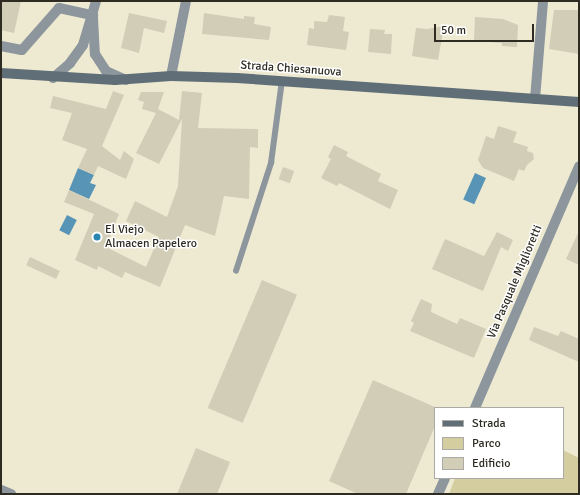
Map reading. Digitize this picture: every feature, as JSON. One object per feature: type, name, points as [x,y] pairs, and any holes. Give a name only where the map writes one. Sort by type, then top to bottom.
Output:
[{"type":"main road","name":"Strada Chiesanuova","points":[[1,73],[53,78],[126,80],[171,76],[282,81],[579,102]]},
{"type":"street","points":[[53,78],[70,63],[83,45],[96,1]]},
{"type":"street","points":[[171,76],[186,1]]},
{"type":"street","points":[[535,99],[543,1]]},
{"type":"street","points":[[1,46],[22,50],[59,8],[93,15]]},
{"type":"street","points":[[93,15],[95,54],[106,71],[126,80]]},
{"type":"street","name":"Via Pasquale Miglioretti","points":[[475,407],[579,166]]},
{"type":"street","points":[[438,494],[445,479]]},
{"type":"street","points":[[1,490],[11,494]]},
{"type":"lane","points":[[236,271],[272,156],[282,81]]},
{"type":"green space","points":[[564,450],[579,458],[579,494],[449,494],[455,479],[564,479]]},
{"type":"water","points":[[78,168],[94,175],[90,183],[96,185],[89,199],[69,190]]},
{"type":"water","points":[[475,173],[486,178],[474,204],[463,199]]},
{"type":"water","points":[[67,215],[77,220],[69,235],[59,230]]},
{"type":"building","points":[[1,1],[21,1],[14,33],[1,30]]},
{"type":"building","points":[[554,10],[579,10],[579,54],[549,49]]},
{"type":"building","points":[[129,13],[167,21],[164,33],[144,28],[139,53],[121,48]]},
{"type":"building","points":[[204,13],[244,19],[244,16],[255,17],[254,24],[271,27],[269,40],[202,34]]},
{"type":"building","points":[[329,15],[345,17],[343,31],[349,32],[346,50],[307,45],[309,28],[314,29],[314,21],[327,22]]},
{"type":"building","points":[[475,17],[503,19],[518,25],[517,47],[502,46],[502,43],[474,41]]},
{"type":"building","points":[[444,26],[438,60],[412,56],[416,28],[427,29]]},
{"type":"building","points":[[370,29],[385,30],[384,34],[392,34],[391,54],[368,52]]},
{"type":"building","points":[[113,91],[124,95],[102,146],[120,160],[124,151],[134,159],[126,179],[98,166],[94,175],[78,168],[87,149],[62,140],[72,113],[50,108],[53,96],[106,109]]},
{"type":"building","points":[[182,91],[202,93],[198,128],[258,129],[258,148],[250,147],[249,199],[224,196],[215,236],[185,225],[160,287],[125,272],[122,278],[98,266],[97,270],[75,260],[94,214],[64,202],[69,190],[119,214],[106,247],[146,267],[159,237],[126,221],[135,201],[167,217],[178,186],[182,119],[159,164],[136,153],[156,113],[142,109],[144,102],[138,100],[141,92],[164,92],[158,109],[179,120]]},
{"type":"building","points":[[498,126],[517,132],[513,142],[528,147],[527,151],[533,153],[534,159],[527,165],[524,171],[519,169],[514,181],[483,168],[478,160],[486,136],[494,139]]},
{"type":"building","points":[[334,145],[348,152],[346,156],[381,174],[378,181],[398,190],[390,209],[339,183],[337,186],[321,178],[331,159],[328,157]]},
{"type":"building","points":[[283,167],[294,171],[290,183],[279,179]]},
{"type":"building","points":[[579,231],[579,265],[566,259]]},
{"type":"building","points":[[497,232],[513,240],[508,251],[501,247],[483,291],[432,269],[445,239],[484,256]]},
{"type":"building","points":[[30,257],[60,271],[56,279],[26,265]]},
{"type":"building","points":[[262,280],[297,295],[243,423],[208,408]]},
{"type":"building","points":[[421,299],[432,304],[431,312],[457,324],[460,318],[486,329],[474,358],[410,331],[414,323],[411,321]]},
{"type":"building","points":[[534,327],[558,336],[561,331],[579,339],[579,362],[529,340]]},
{"type":"building","points":[[373,380],[435,407],[434,428],[406,494],[358,494],[329,481]]},
{"type":"building","points":[[196,448],[230,462],[217,494],[177,494]]},
{"type":"place","name":"El Viejo Almacen Papelero","points":[[97,237]]}]
